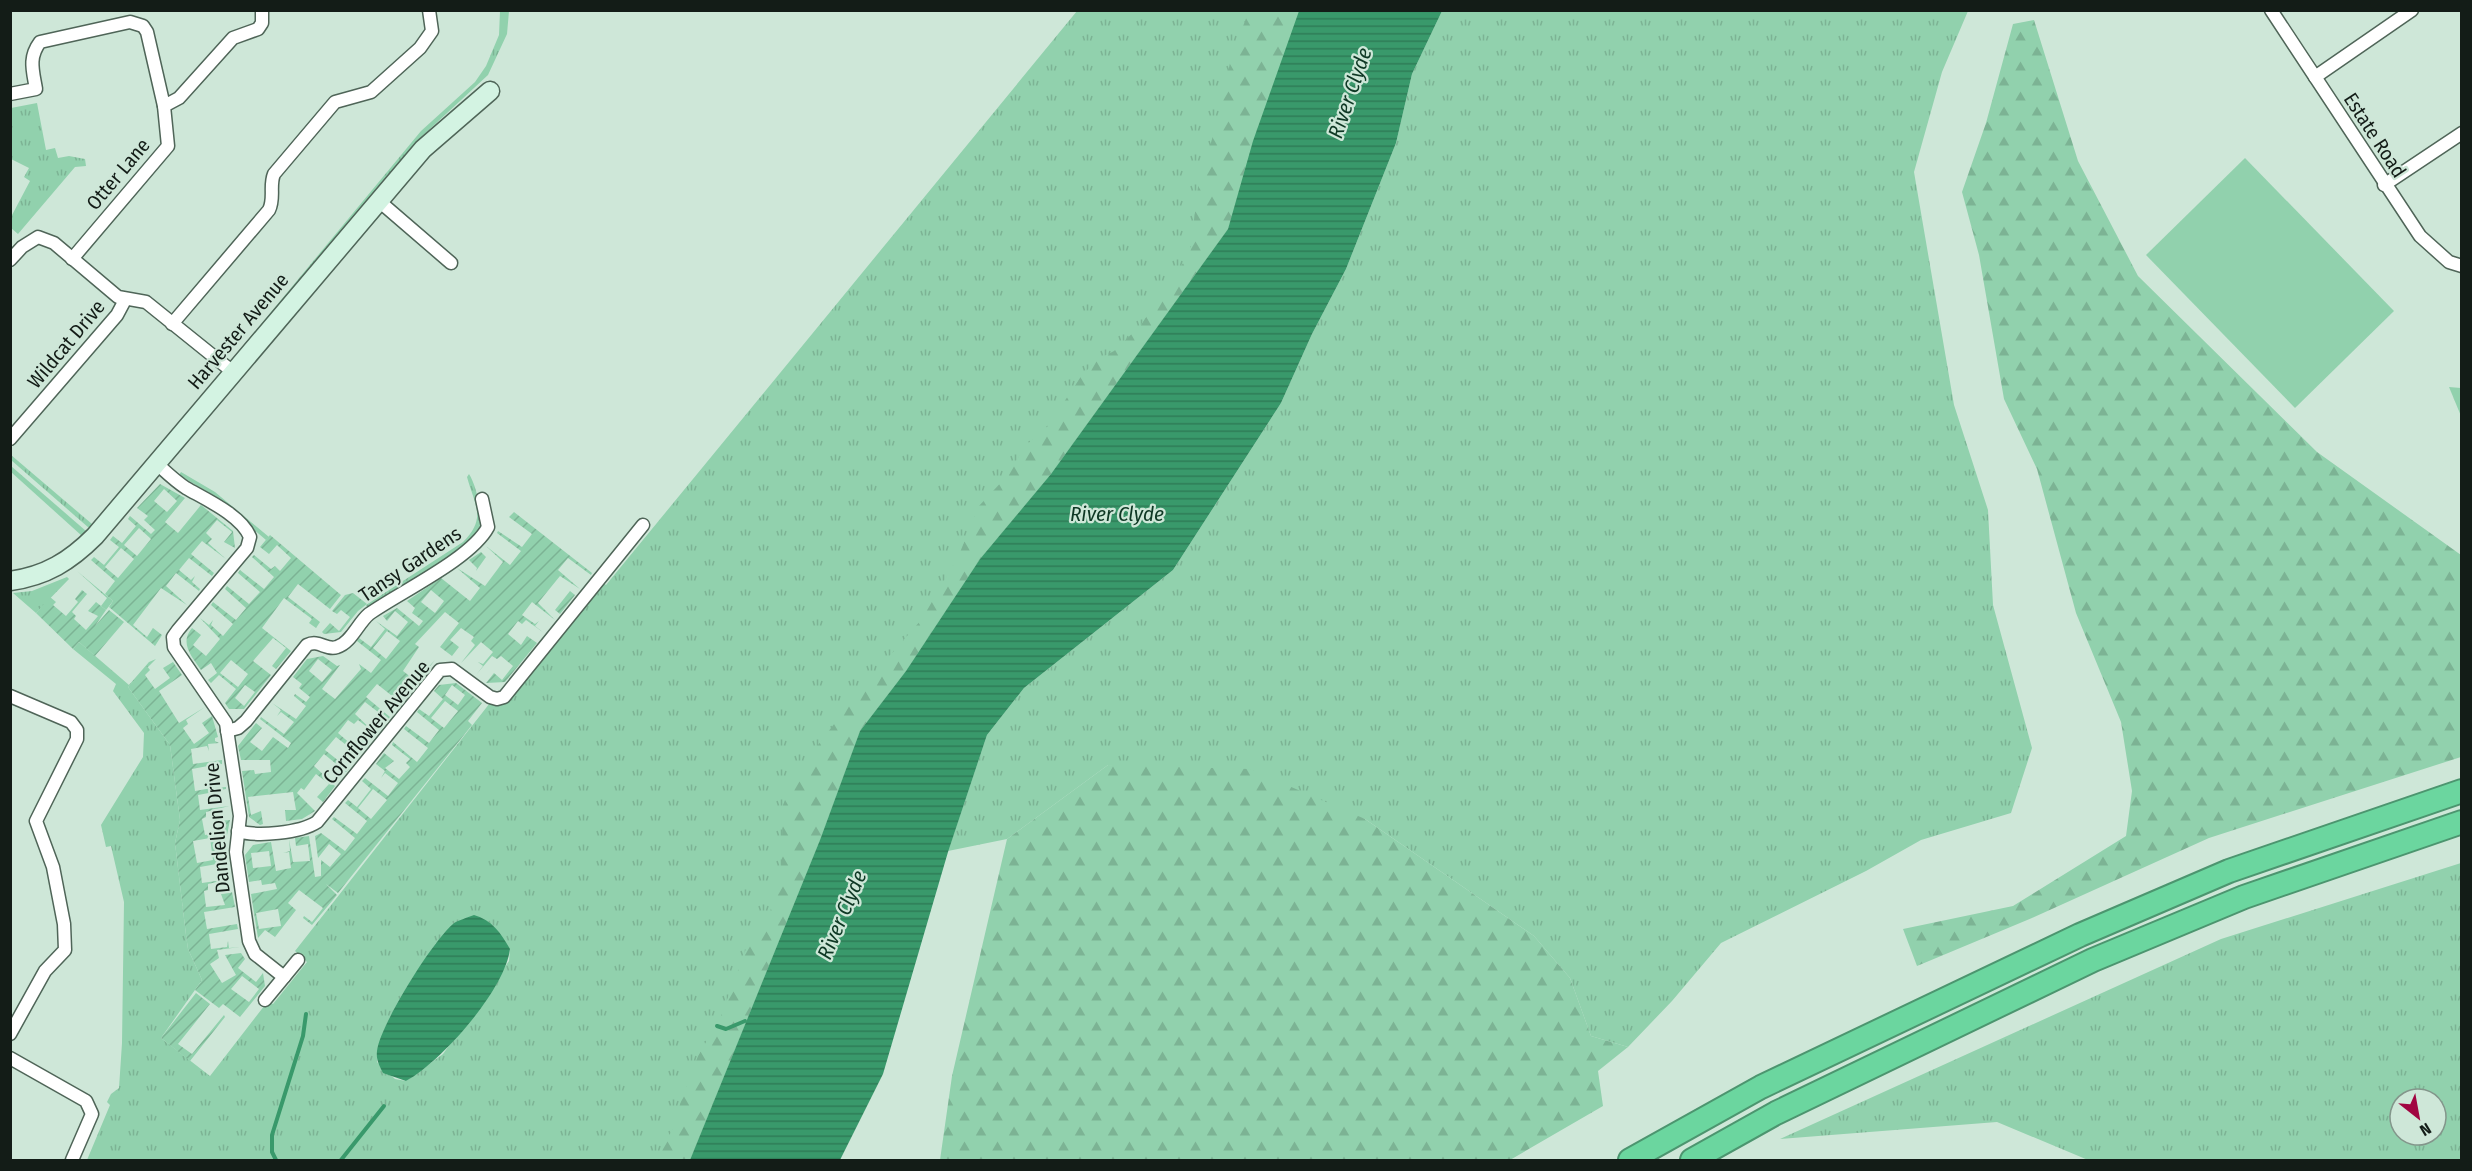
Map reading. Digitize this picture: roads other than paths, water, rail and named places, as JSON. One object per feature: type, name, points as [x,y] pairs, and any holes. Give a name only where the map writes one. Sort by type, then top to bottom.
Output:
[{"type":"highway","points":[[1630,1161],[1761,1087],[2080,934],[2229,871],[2462,790]]},
{"type":"highway","points":[[1692,1161],[1776,1113],[2093,960],[2244,897],[2462,822]]},
{"type":"highway","points":[[2244,897],[2462,834]]},
{"type":"street","points":[[164,106],[179,98],[233,38],[258,29],[262,21],[262,10]]},
{"type":"street","points":[[172,324],[269,210],[272,203],[271,181],[274,174],[332,105],[371,92],[420,48],[432,31],[429,10]]},
{"type":"street","name":"Estate Road","points":[[2271,10],[2384,185],[2420,236],[2449,262],[2462,266]]},
{"type":"street","points":[[2315,77],[2412,10]]},
{"type":"street","name":"Otter Lane","points":[[10,94],[36,89],[31,62],[33,52],[40,42],[130,22],[143,26],[147,32],[164,106],[168,146],[72,259]]},
{"type":"street","name":"Harvester Avenue","points":[[10,581],[56,569],[73,558],[95,536],[423,149],[489,91]]},
{"type":"street","points":[[2384,185],[2462,133]]},
{"type":"street","points":[[379,201],[451,262]]},
{"type":"street","points":[[10,260],[22,247],[38,237],[54,243],[113,294],[125,300],[146,302],[233,372]]},
{"type":"street","name":"Wildcat Drive","points":[[10,439],[117,315],[125,300]]},
{"type":"street","name":"Dandelion Drive","points":[[156,463],[184,487],[215,504],[246,530],[250,537],[248,548],[176,633],[173,641],[176,650],[222,715],[227,731],[240,816],[236,852],[250,945],[255,954],[284,978]]},
{"type":"street","name":"Tansy Gardens","points":[[227,731],[238,728],[246,721],[307,645],[317,642],[331,648],[340,646],[369,614],[475,545],[488,527],[483,499]]},
{"type":"street","name":"Cornflower Avenue","points":[[238,831],[260,834],[308,827],[317,822],[440,670],[447,668],[455,670],[490,697],[504,697],[643,525]]},
{"type":"street","points":[[10,696],[71,722],[77,730],[77,739],[36,821],[53,867],[64,924],[65,950],[45,971],[10,1034]]},
{"type":"street","points":[[266,1000],[298,960]]},
{"type":"street","points":[[10,1058],[86,1101],[92,1114],[72,1161]]},
{"type":"water","name":"River Clyde","points":[[1299,11],[1442,11],[1412,74],[1396,143],[1346,269],[1312,334],[1281,403],[1173,570],[1024,688],[987,735],[948,852],[883,1074],[840,1160],[690,1160],[820,840],[860,731],[906,671],[980,559],[1051,474],[1228,229],[1253,141]]},
{"type":"water","points":[[474,915],[486,920],[495,928],[510,949],[506,966],[497,984],[453,1042],[420,1072],[406,1081],[383,1073],[377,1060],[380,1039],[408,984],[444,934],[455,923]]},
{"type":"waterway","points":[[276,1160],[272,1152],[272,1135],[303,1036],[306,1014]]},
{"type":"waterway","points":[[717,1026],[726,1029],[745,1021]]},
{"type":"waterway","points":[[341,1160],[384,1106]]}]
